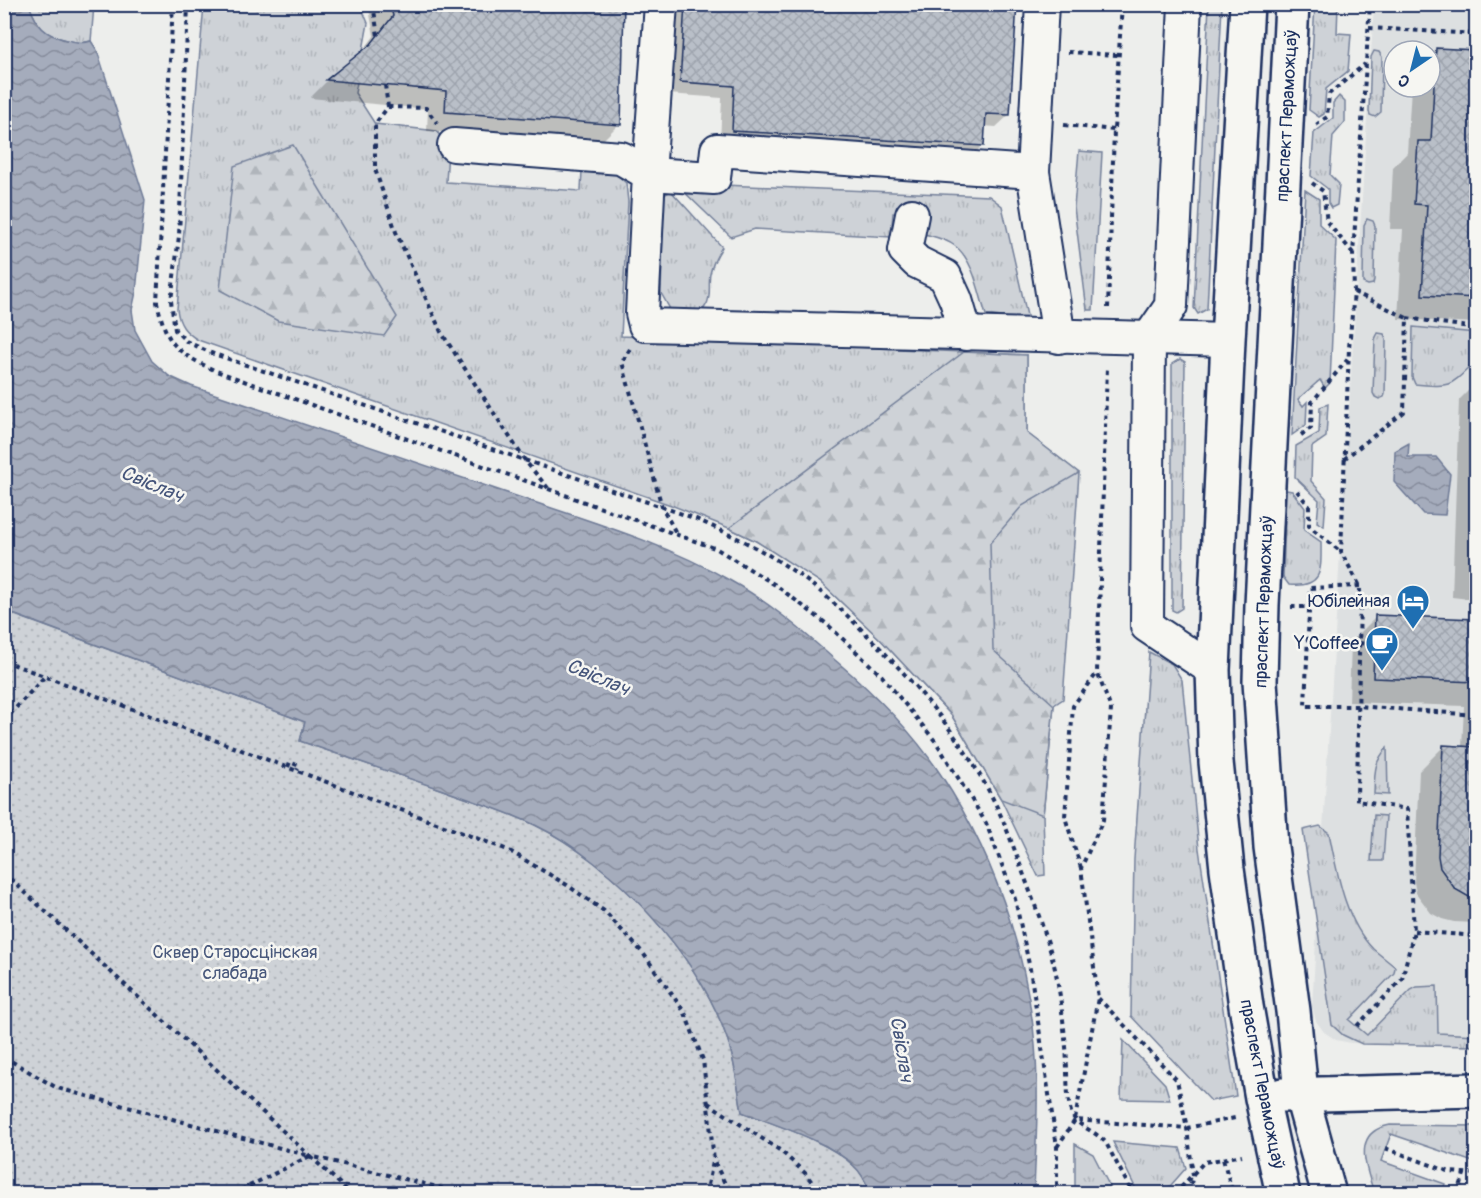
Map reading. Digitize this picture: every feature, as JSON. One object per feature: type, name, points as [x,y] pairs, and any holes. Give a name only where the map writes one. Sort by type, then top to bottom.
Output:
[{"type":"main road","name":"праспект Пераможцаў","points":[[1248,4],[1228,340],[1213,670],[1216,762],[1227,869],[1246,1006],[1251,1107],[1283,1194]]},
{"type":"main road","name":"праспект Пераможцаў","points":[[1292,4],[1260,681],[1271,847],[1293,1011],[1301,1093],[1329,1194]]},
{"type":"main road","points":[[1251,1107],[1301,1093],[1476,1090]]},
{"type":"lane","points":[[661,4],[642,313],[645,325],[1228,340]]},
{"type":"lane","points":[[1042,4],[1033,172],[1059,337]]},
{"type":"lane","points":[[1185,4],[1172,306],[1149,338],[1147,626],[1213,670]]},
{"type":"lane","points":[[454,145],[621,158],[649,174],[714,178],[717,150],[1033,172]]},
{"type":"lane","points":[[912,215],[904,250],[917,262],[945,276],[956,300],[966,333]]},
{"type":"path","points":[[173,4],[157,302],[163,329],[182,355],[216,371],[717,549],[777,586],[828,625],[882,676],[936,742],[986,823],[1015,899],[1030,969],[1057,1147],[1057,1194]]},
{"type":"path","points":[[188,4],[179,236],[171,301],[175,330],[186,341],[211,353],[662,507],[734,536],[810,582],[881,648],[932,705],[955,736],[991,795],[1030,893],[1053,963],[1066,1044],[1068,1104],[1075,1120],[1100,1136],[1106,1143],[1133,1194]]},
{"type":"path","points":[[373,4],[378,36]]},
{"type":"path","points":[[1341,552],[1354,292],[1353,254],[1370,4]]},
{"type":"path","points":[[1369,28],[1476,34]]},
{"type":"path","points":[[1040,50],[1118,55]]},
{"type":"path","points":[[1315,125],[1327,117],[1329,94],[1365,64]]},
{"type":"path","points":[[385,85],[388,107],[375,124],[375,169],[396,232],[441,332],[526,462],[549,488]]},
{"type":"path","points":[[388,107],[426,108],[454,145]]},
{"type":"path","points":[[1035,122],[1114,130]]},
{"type":"path","points":[[1312,183],[1323,191],[1327,222],[1353,254]]},
{"type":"path","points":[[1354,292],[1407,318],[1476,328]]},
{"type":"path","points":[[1344,459],[1404,412],[1407,318]]},
{"type":"path","points":[[645,325],[622,362],[662,507],[676,534]]},
{"type":"path","points":[[1297,438],[1311,428],[1312,402],[1349,358]]},
{"type":"path","points":[[1296,489],[1310,506],[1309,526],[1341,552],[1360,586],[1357,801],[1407,809],[1414,931],[1402,980],[1357,1026]]},
{"type":"path","points":[[1360,586],[1310,588],[1305,706],[1358,706],[1476,715]]},
{"type":"path","points":[[1359,643],[1374,645]]},
{"type":"path","points":[[4,661],[508,850],[567,885],[604,911],[643,953],[685,1013],[703,1060],[714,1161],[706,1194]]},
{"type":"path","points":[[1057,1147],[1075,1120],[1098,998],[1082,868],[1065,817],[1073,706],[1097,672]]},
{"type":"path","points":[[4,721],[46,675]]},
{"type":"path","points":[[1082,868],[1103,820],[1111,709]]},
{"type":"path","points":[[4,873],[351,1194]]},
{"type":"path","points":[[1414,931],[1476,936]]},
{"type":"path","points":[[1098,998],[1177,1080],[1193,1176],[1188,1194]]},
{"type":"path","points":[[4,1057],[57,1088],[310,1156],[466,1194]]},
{"type":"path","points":[[708,1103],[781,1151],[805,1173],[822,1194]]},
{"type":"path","points":[[1075,1120],[1186,1128],[1251,1107]]},
{"type":"path","points":[[1385,1148],[1450,1172],[1476,1174]]},
{"type":"path","points":[[1175,1194],[1204,1162],[1242,1154],[1245,1164]]},
{"type":"path","points":[[234,1194],[310,1156]]},
{"type":"path","points":[[1223,1159],[1233,1194]]},
{"type":"path","points":[[714,1161],[730,1194]]},
{"type":"path","points":[[1458,1194],[1464,1174]]},
{"type":"shaded area","points":[[1374,5],[1476,5],[1476,1047],[1351,1043],[1336,1040],[1324,1032],[1316,1021],[1312,1006]]},
{"type":"green space","points":[[360,4],[368,23],[355,93],[375,124],[437,131],[448,150],[446,182],[581,191],[582,170],[612,170],[626,183],[628,202],[621,336],[1027,355],[1027,433],[1079,473],[1063,699],[1054,705],[1043,815],[1045,875],[1038,876],[1001,799],[952,716],[880,639],[820,582],[789,560],[729,528],[671,505],[198,340],[183,328],[177,309],[204,5]]},
{"type":"green space","points":[[29,5],[94,5],[91,41],[82,43],[52,35],[38,24]]},
{"type":"green space","points":[[1209,5],[1222,5],[1207,309],[1198,314],[1194,308]]},
{"type":"green space","points":[[1315,5],[1338,5],[1337,33],[1351,34],[1348,71],[1326,89],[1324,114],[1319,117],[1309,110]]},
{"type":"green space","points":[[1374,51],[1379,52],[1382,57],[1381,112],[1375,117],[1370,115],[1369,111],[1371,57]]},
{"type":"green space","points":[[1339,96],[1345,102],[1345,122],[1333,136],[1330,175],[1339,184],[1337,205],[1331,208],[1328,203],[1328,189],[1311,176],[1314,133],[1333,118],[1333,103]]},
{"type":"green space","points":[[293,145],[397,317],[384,336],[278,321],[220,290],[234,166]]},
{"type":"green space","points":[[1079,151],[1102,153],[1093,310],[1087,310],[1074,207]]},
{"type":"green space","points":[[675,183],[989,196],[1002,206],[1028,320],[986,315],[975,278],[962,252],[940,238],[924,234],[912,215],[893,213],[891,237],[755,229],[731,237]]},
{"type":"green space","points":[[1305,190],[1319,199],[1319,224],[1336,240],[1330,383],[1325,388],[1320,380],[1298,399],[1303,406],[1307,402],[1306,425],[1292,435]]},
{"type":"green space","points":[[671,191],[722,247],[711,270],[707,303],[703,310],[689,315],[678,316],[670,309],[661,293],[664,195]]},
{"type":"green space","points":[[1367,219],[1373,221],[1375,226],[1374,280],[1373,284],[1368,285],[1363,283],[1364,225]]},
{"type":"green space","points":[[1413,327],[1476,333],[1475,362],[1449,384],[1415,384],[1412,377]]},
{"type":"green space","points":[[1378,333],[1384,334],[1386,339],[1385,394],[1379,399],[1373,393],[1375,339]]},
{"type":"green space","points":[[964,352],[1027,355],[1027,433],[1079,473],[1022,506],[990,543],[993,650],[1054,705],[1043,815],[1001,799],[952,716],[880,639],[820,582],[756,541],[729,528]]},
{"type":"green space","points":[[1180,359],[1185,362],[1182,608],[1176,612],[1172,610],[1172,364]]},
{"type":"green space","points":[[1328,404],[1326,437],[1312,447],[1311,481],[1326,498],[1324,526],[1317,522],[1319,500],[1295,477],[1296,446],[1319,433],[1320,407]]},
{"type":"green space","points":[[1286,490],[1292,491],[1305,508],[1304,530],[1321,542],[1318,575],[1315,580],[1300,585],[1289,585],[1283,577]]},
{"type":"green space","name":"Сквер Старосцінская слабада","points":[[4,611],[305,722],[300,741],[499,810],[535,825],[565,842],[595,863],[624,888],[676,946],[697,977],[715,1009],[728,1041],[742,1112],[801,1134],[831,1149],[857,1169],[871,1193],[5,1193]]},
{"type":"green space","points":[[1149,652],[1172,664],[1182,680],[1199,849],[1236,1096],[1211,1101],[1131,1016],[1134,859]]},
{"type":"green space","points":[[1387,748],[1388,795],[1374,794],[1377,764]]},
{"type":"green space","points":[[1374,815],[1386,816],[1383,861],[1371,861]]},
{"type":"green space","points":[[1320,826],[1329,833],[1343,894],[1355,924],[1373,949],[1395,967],[1394,973],[1349,1020],[1367,1035],[1411,990],[1417,987],[1437,986],[1438,1033],[1476,1035],[1476,1046],[1362,1044],[1343,1035],[1332,1025],[1303,830]]},
{"type":"green space","points":[[1123,1040],[1165,1084],[1170,1100],[1121,1099]]},
{"type":"green space","points":[[1390,1125],[1476,1126],[1476,1163],[1391,1134],[1381,1161],[1445,1184],[1442,1193],[1374,1193],[1364,1151],[1369,1136],[1381,1127]]},
{"type":"green space","points":[[1113,1142],[1180,1148],[1186,1168],[1164,1193],[1138,1193]]},
{"type":"green space","points":[[1075,1144],[1093,1154],[1113,1193],[1075,1193]]},
{"type":"water","name":"Свіслач","points":[[4,5],[29,5],[38,24],[47,32],[59,38],[82,43],[91,41],[97,50],[145,200],[136,292],[132,310],[135,330],[152,361],[169,376],[191,386],[624,533],[705,567],[759,598],[798,628],[864,686],[905,728],[930,759],[962,809],[981,845],[1010,922],[1021,962],[1035,1042],[1037,1124],[1034,1193],[871,1193],[857,1169],[831,1149],[801,1134],[742,1112],[728,1041],[715,1009],[697,977],[651,916],[595,863],[565,842],[535,825],[499,810],[300,741],[305,722],[5,611]]},
{"type":"water","points":[[1409,443],[1408,457],[1436,457],[1450,474],[1445,515],[1423,514],[1394,482],[1395,451]]},
{"type":"building","points":[[390,4],[624,4],[621,125],[445,112],[446,91],[326,80],[371,44],[393,16]]},
{"type":"building","points":[[685,4],[1017,4],[1010,115],[986,114],[984,146],[732,131],[734,86],[680,82]]},
{"type":"building","points":[[1442,48],[1476,50],[1476,298],[1422,295],[1427,205],[1414,204],[1418,141],[1431,141],[1433,99],[1442,99]]},
{"type":"building","points":[[1375,615],[1476,619],[1476,682],[1373,678]]},
{"type":"building","points":[[1443,745],[1476,747],[1476,901],[1455,889],[1440,868],[1438,856]]},
{"type":"place","name":"Юбілейная","points":[[1413,630]]},
{"type":"place","name":"Y Coffee","points":[[1382,672]]}]
